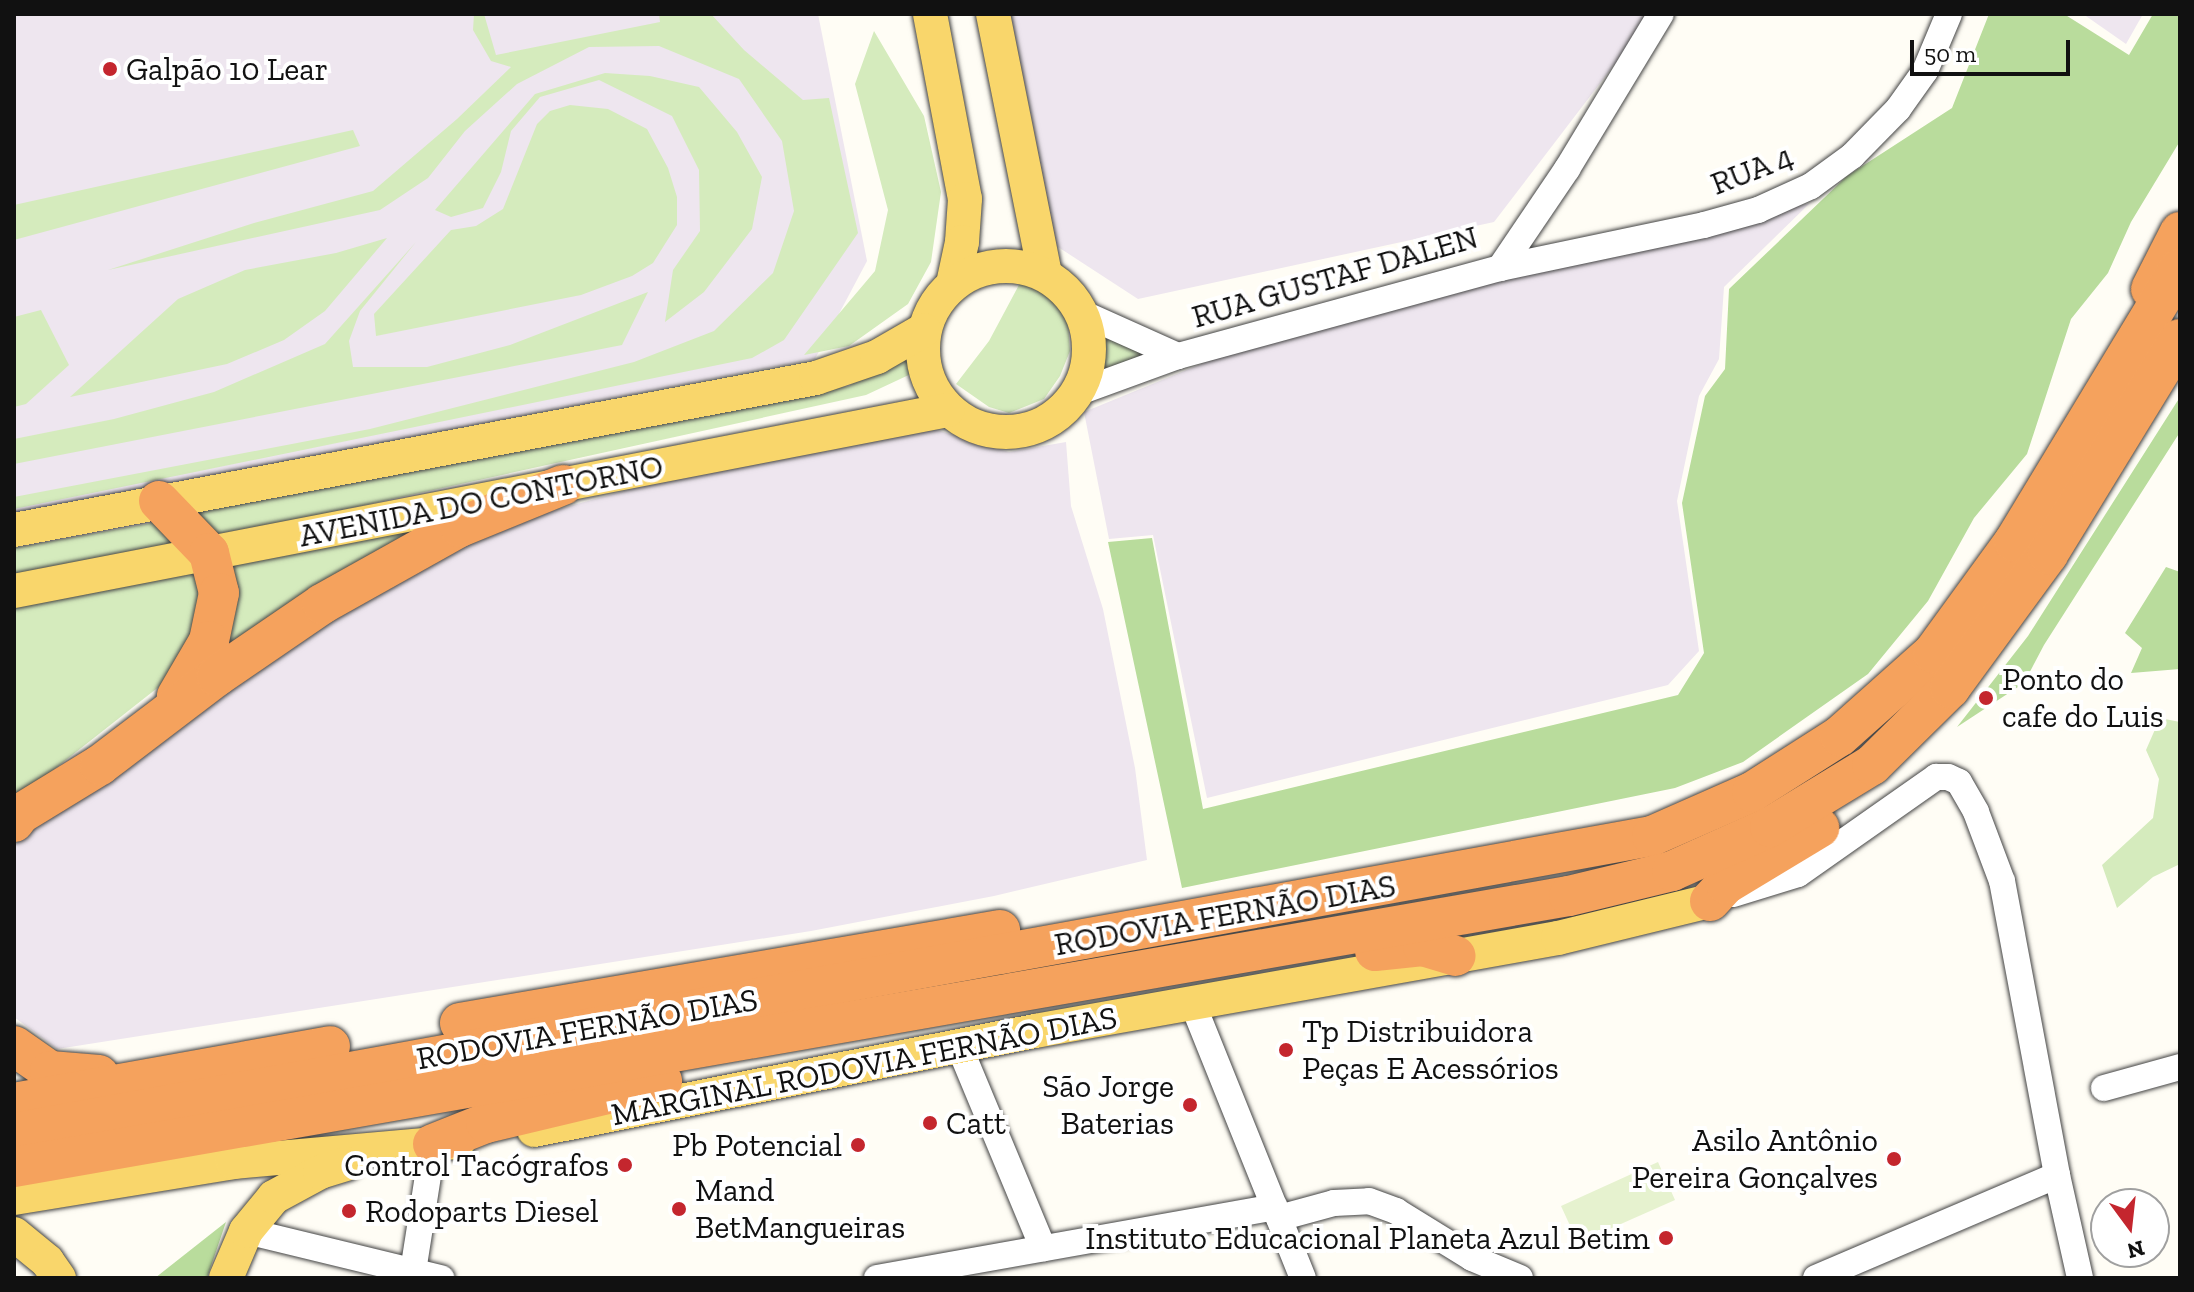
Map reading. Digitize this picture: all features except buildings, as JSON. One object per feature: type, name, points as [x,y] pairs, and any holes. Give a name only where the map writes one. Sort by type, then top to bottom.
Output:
[{"type":"highway","points":[[2127,357],[2148,295],[2180,232]]},
{"type":"highway","name":"RODOVIA FERNÃO DIAS","points":[[14,1133],[1652,836],[1752,792],[1840,736],[1933,653],[2014,542],[2180,268]]},
{"type":"highway","name":"RODOVIA FERNÃO DIAS","points":[[14,1167],[1569,896],[1672,871],[1770,827],[1872,765],[1950,688],[2048,554],[2180,339]]},
{"type":"highway","points":[[14,822],[20,814],[100,765],[152,723],[322,604],[460,527],[563,485]]},
{"type":"highway","points":[[152,723],[184,688],[209,641],[219,593],[209,553],[159,501]]},
{"type":"highway","points":[[1710,901],[1726,884],[1868,798],[1901,768],[1950,688]]},
{"type":"highway","points":[[14,1103],[143,1078],[1077,918],[1247,911]]},
{"type":"highway","points":[[1208,957],[1243,965],[1423,946],[1456,956]]},
{"type":"highway","points":[[415,1146],[486,1123],[893,1027],[1018,990]]},
{"type":"highway","points":[[14,1046],[50,1071],[143,1078]]},
{"type":"main road","points":[[930,14],[965,199],[962,242],[953,284]]},
{"type":"main road","points":[[993,14],[1045,275]]},
{"type":"main road","points":[[1014,265],[1045,275],[1060,284],[1082,313],[1091,349],[1088,378],[1064,410],[1038,427],[1006,433],[975,427],[948,410],[929,385],[922,358],[924,330],[934,305],[953,284],[982,269],[1014,265]]},
{"type":"main road","name":"AVENIDA DO CONTORNO","points":[[14,530],[816,378],[877,357],[924,330]]},
{"type":"main road","name":"AVENIDA DO CONTORNO","points":[[14,591],[948,410]]},
{"type":"main road","name":"MARGINAL RODOVIA FERNÃO DIAS","points":[[14,1198],[233,1162],[491,1139],[1192,1002],[1558,938],[1710,901]]},
{"type":"main road","points":[[226,1278],[246,1231],[274,1197],[320,1172],[415,1146]]},
{"type":"main road","points":[[14,1234],[47,1261],[59,1278]]},
{"type":"street","name":"RUA GUSTAF DALEN","points":[[1079,392],[1178,356],[1500,268],[1567,169],[1661,14]]},
{"type":"street","name":"RUA 4","points":[[1500,268],[1704,225],[1758,210],[1811,186],[1852,156],[1898,109],[1925,71],[1949,14]]},
{"type":"street","name":"RUA GUSTAF DALEN","points":[[1082,313],[1178,356]]},
{"type":"street","points":[[1710,901],[1798,874],[1871,826],[1925,782],[1948,777],[1959,782],[1976,812],[2002,881],[2057,1175],[2080,1278]]},
{"type":"street","points":[[1192,1002],[1303,1278]]},
{"type":"street","points":[[959,1046],[1043,1248]]},
{"type":"street","points":[[2104,1088],[2180,1067]]},
{"type":"street","points":[[413,1275],[415,1146]]},
{"type":"street","points":[[1816,1278],[2057,1175]]},
{"type":"street","points":[[877,1278],[1043,1248],[1334,1203],[1369,1201],[1396,1211],[1472,1258],[1520,1278]]},
{"type":"street","points":[[246,1231],[413,1275],[441,1278]]},
{"type":"shaded area","points":[[14,14],[818,14],[867,261],[815,359],[14,514]]},
{"type":"shaded area","points":[[1005,14],[1653,14],[1494,222],[1138,299],[1055,245]]},
{"type":"shaded area","points":[[2083,14],[2143,14],[2126,44]]},
{"type":"shaded area","points":[[1810,203],[1724,287],[1719,359],[1699,396],[1677,501],[1699,651],[1668,685],[1207,798],[1153,535],[1109,539],[1084,412],[1250,344]]},
{"type":"shaded area","points":[[917,424],[1009,452],[1066,442],[1071,506],[1103,609],[1135,768],[1147,860],[994,896],[811,931],[57,1049],[14,1017],[15,845],[68,798],[348,607],[497,526],[708,468]]},
{"type":"green space","points":[[474,14],[484,14],[496,55],[660,22],[659,14],[711,14],[744,50],[803,100],[829,98],[858,233],[784,340],[752,358],[14,509],[14,497],[370,429],[634,362],[714,331],[773,273],[794,211],[782,141],[739,79],[659,46],[589,47],[517,84],[465,131],[428,178],[380,210],[108,270],[254,223],[373,191],[457,119],[511,67],[491,61],[473,30]]},
{"type":"green space","points":[[1989,14],[2064,14],[2129,55],[2153,14],[2180,14],[2180,141],[2131,222],[2108,273],[2071,319],[2027,454],[1974,518],[1928,601],[1868,674],[1743,762],[1675,788],[1182,888],[1108,542],[1152,538],[1203,809],[1678,695],[1704,653],[1682,503],[1705,396],[1725,369],[1729,289],[1847,176],[1952,108]]},
{"type":"green space","points":[[874,31],[924,116],[941,192],[931,262],[908,304],[849,346],[804,355],[875,271],[888,210],[855,84]]},
{"type":"green space","points":[[605,73],[650,76],[699,87],[737,132],[762,177],[752,229],[704,292],[665,322],[673,270],[700,231],[699,170],[672,116],[599,80],[540,97],[511,131],[501,172],[483,208],[451,217],[435,210],[535,94]]},
{"type":"green space","points":[[570,105],[608,109],[647,129],[668,168],[677,197],[677,225],[653,263],[632,276],[581,295],[376,336],[374,314],[451,230],[476,226],[503,209],[537,124],[550,111]]},
{"type":"green space","points":[[353,130],[360,146],[14,240],[14,205]]},
{"type":"green space","points":[[387,238],[325,311],[284,340],[227,364],[70,397],[178,299],[245,270],[336,253]]},
{"type":"green space","points":[[416,242],[360,311],[349,341],[353,367],[427,367],[510,345],[648,292],[622,345],[14,464],[14,439],[114,419],[214,392],[325,344]]},
{"type":"green space","points":[[1020,283],[1050,296],[1068,323],[1070,351],[1060,376],[1044,399],[1009,413],[989,407],[956,384],[989,341]]},
{"type":"green space","points":[[41,310],[69,365],[26,404],[14,407],[14,317]]},
{"type":"green space","points":[[1093,331],[1150,352],[1100,375]]},
{"type":"green space","points":[[906,350],[913,373],[866,395],[219,537],[185,507],[849,386]]},
{"type":"green space","points":[[2180,397],[2180,432],[2044,645],[2024,683],[1957,727],[2028,636]]},
{"type":"green space","points":[[452,516],[230,651],[228,558]]},
{"type":"green space","points":[[157,522],[183,544],[14,578],[14,548]]},
{"type":"green space","points":[[199,562],[204,610],[184,667],[38,782],[14,796],[14,601]]},
{"type":"green space","points":[[2166,567],[2180,572],[2180,669],[2131,673],[2142,648],[2125,633]]},
{"type":"green space","points":[[2160,718],[2180,722],[2180,864],[2153,877],[2117,908],[2102,865],[2153,818],[2159,779],[2146,750]]},
{"type":"green space","points":[[1658,1162],[1675,1200],[1578,1243],[1561,1206]]},
{"type":"green space","points":[[226,1222],[207,1278],[155,1278]]},
{"type":"place","name":"Galpão 10 Lear","points":[[110,69]]},
{"type":"place","name":"Ponto do cafe do Luis","points":[[1986,698]]},
{"type":"place","name":"Tp Distribuidora Peças E Acessórios","points":[[1286,1050]]},
{"type":"place","name":"São Jorge Baterias","points":[[1190,1105]]},
{"type":"place","name":"Catt","points":[[930,1123]]},
{"type":"place","name":"Pb Potencial","points":[[858,1145]]},
{"type":"place","name":"Asilo Antônio Pereira Gonçalves","points":[[1894,1159]]},
{"type":"place","name":"Control Tacógrafos","points":[[625,1165]]},
{"type":"place","name":"Mand BetMangueiras","points":[[679,1209]]},
{"type":"place","name":"Rodoparts Diesel","points":[[349,1211]]},
{"type":"place","name":"Instituto Educacional Planeta Azul Betim","points":[[1666,1238]]}]
